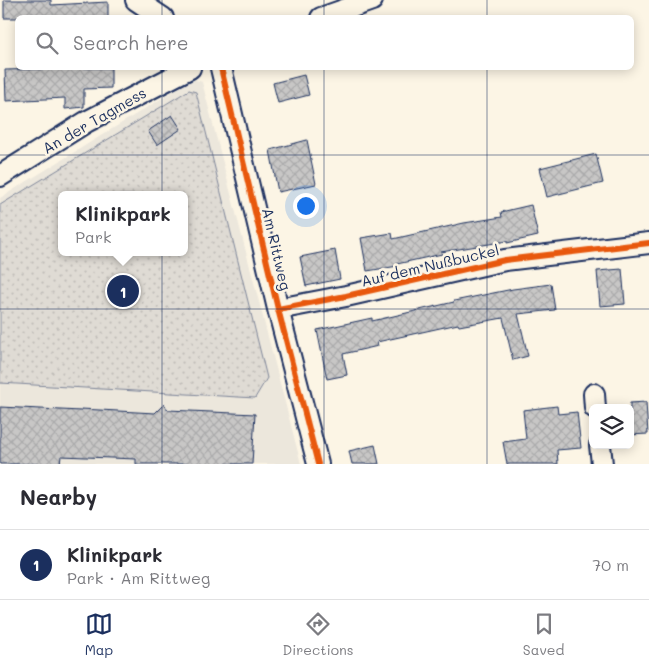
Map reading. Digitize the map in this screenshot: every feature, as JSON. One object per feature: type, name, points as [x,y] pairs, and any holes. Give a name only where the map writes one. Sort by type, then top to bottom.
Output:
[{"type":"street","points":[[136,0],[158,15]]},
{"type":"street","points":[[330,15],[372,0]]},
{"type":"street","name":"An der Tagmess","points":[[0,176],[86,122],[186,70]]},
{"type":"street","name":"Am Rittweg","points":[[222,70],[278,309],[318,464]]},
{"type":"street","name":"Auf dem Nußbuckel","points":[[278,309],[346,296],[506,260],[649,243]]},
{"type":"street","points":[[600,449],[602,464]]},
{"type":"shaded area","points":[[193,79],[202,82],[301,464],[0,464],[0,198]]},
{"type":"shaded area","points":[[189,90],[196,92],[267,378],[255,398],[0,383],[0,205]]},
{"type":"building","points":[[4,0],[51,0],[51,5],[108,2],[108,15],[15,15],[15,18],[4,18]]},
{"type":"building","points":[[5,70],[111,70],[111,88],[84,89],[84,107],[65,109],[65,98],[6,101]]},
{"type":"building","points":[[304,75],[309,95],[278,103],[273,83]]},
{"type":"building","points":[[172,115],[181,129],[157,145],[148,131]]},
{"type":"building","points":[[307,140],[316,184],[278,192],[270,150]]},
{"type":"building","points":[[596,154],[603,183],[547,197],[540,168]]},
{"type":"building","points":[[531,205],[538,236],[507,243],[507,241],[441,252],[442,254],[397,264],[398,266],[367,271],[361,238],[392,233],[393,239],[464,223],[502,217],[501,212]]},
{"type":"building","points":[[335,250],[340,279],[306,286],[300,257]]},
{"type":"building","points":[[622,269],[625,304],[600,306],[597,271]]},
{"type":"building","points":[[551,284],[555,310],[518,314],[528,356],[513,360],[503,318],[459,326],[458,324],[377,342],[378,346],[343,354],[347,375],[327,379],[317,330],[372,318],[372,321],[513,289]]},
{"type":"building","points":[[646,402],[648,434],[634,435],[634,404],[630,403]]},
{"type":"building","points":[[164,404],[168,410],[255,414],[252,464],[136,464],[136,459],[61,456],[60,464],[0,464],[0,407],[155,413]]},
{"type":"building","points":[[557,406],[558,414],[577,412],[581,448],[557,450],[558,464],[507,464],[503,442],[526,439],[523,410]]},
{"type":"building","points":[[375,445],[379,464],[352,464],[349,451]]},
{"type":"cycle path","points":[[221,70],[278,309],[318,464]]},
{"type":"cycle path","points":[[278,309],[346,296],[505,260],[649,243]]},
{"type":"place","name":"Klinikpark","points":[[123,291]]}]
